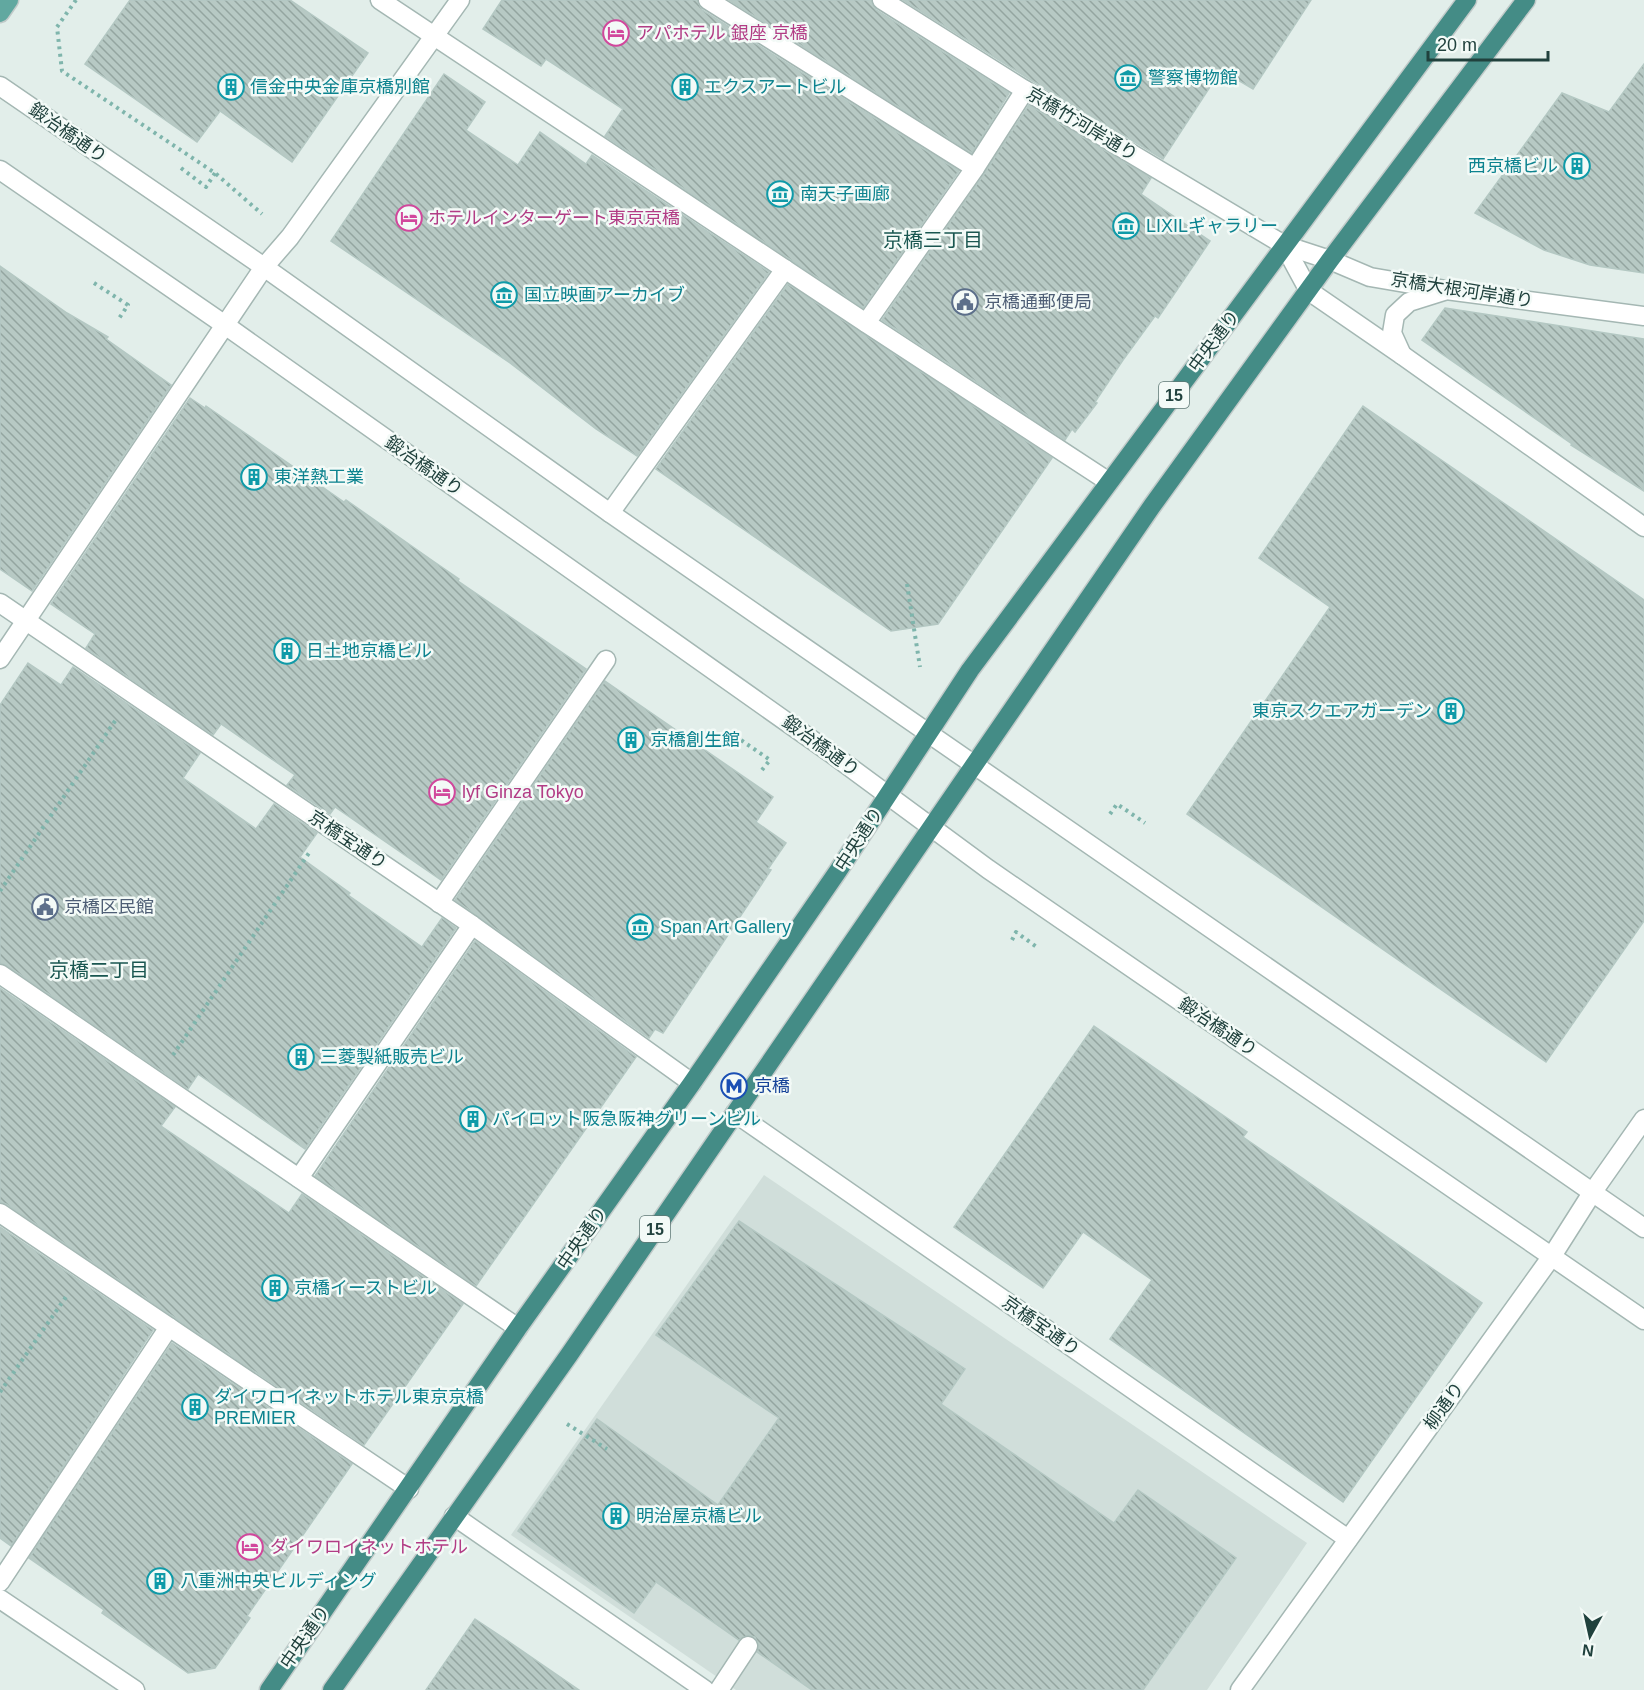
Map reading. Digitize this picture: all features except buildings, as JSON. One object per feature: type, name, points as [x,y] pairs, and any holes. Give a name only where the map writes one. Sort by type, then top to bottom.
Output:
[{"type":"highway","name":"中央通り","points":[[268,1690],[838,871],[970,670],[1467,0]]},
{"type":"highway","name":"15","points":[[332,1690],[569,1355],[1152,506],[1330,260],[1526,0]]},
{"type":"main road","points":[[0,13],[9,0]]},
{"type":"street","points":[[380,0],[1109,482]]},
{"type":"street","points":[[0,659],[264,267],[290,237],[459,0]]},
{"type":"street","points":[[708,0],[975,168]]},
{"type":"street","name":"京橋竹河岸通り","points":[[882,0],[1025,90],[1284,245]]},
{"type":"street","name":"鍛冶橋通り","points":[[0,86],[264,267],[610,513],[1644,1227]]},
{"type":"street","points":[[866,323],[975,168],[1025,90]]},
{"type":"street","name":"鍛冶橋通り","points":[[0,170],[225,325],[888,795],[1014,887],[1644,1320]]},
{"type":"street","points":[[1284,245],[1309,291],[1644,527]]},
{"type":"street","name":"京橋大根河岸通り","points":[[1284,245],[1330,260],[1370,277],[1446,290],[1644,316]]},
{"type":"street","points":[[610,513],[785,269]]},
{"type":"street","points":[[1402,355],[1392,333],[1395,315],[1409,303],[1446,290]]},
{"type":"street","name":"京橋宝通り","points":[[0,603],[472,925],[692,1083]]},
{"type":"street","points":[[439,903],[606,660]]},
{"type":"street","points":[[299,1178],[472,925]]},
{"type":"street","points":[[0,974],[518,1328]]},
{"type":"street","name":"京橋宝通り","points":[[735,1113],[1348,1539]]},
{"type":"street","name":"柳通り","points":[[1240,1690],[1552,1256],[1592,1193],[1644,1119]]},
{"type":"street","points":[[0,1213],[409,1489]]},
{"type":"street","points":[[0,1582],[170,1327]]},
{"type":"street","points":[[454,1516],[705,1690]]},
{"type":"street","points":[[0,1599],[135,1690]]},
{"type":"street","points":[[719,1690],[748,1646]]},
{"type":"path","points":[[76,0],[57,27],[62,71],[215,173],[262,214]]},
{"type":"path","points":[[181,168],[206,187],[215,173]]},
{"type":"path","points":[[94,283],[128,305],[118,321]]},
{"type":"path","points":[[907,584],[920,666]]},
{"type":"path","points":[[0,891],[133,694]]},
{"type":"path","points":[[735,736],[770,760],[762,770]]},
{"type":"path","points":[[1110,814],[1117,804],[1145,823]]},
{"type":"path","points":[[156,1080],[327,826]]},
{"type":"path","points":[[1012,940],[1016,932],[1038,948]]},
{"type":"path","points":[[0,1392],[85,1270]]},
{"type":"path","points":[[567,1424],[607,1449]]},
{"type":"shaded area","points":[[764,1175],[1307,1543],[1207,1690],[736,1690],[511,1535]]},
{"type":"place","name":"アパホテル 銀座 京橋","points":[[616,33]]},
{"type":"place","name":"警察博物館","points":[[1128,78]]},
{"type":"place","name":"信金中央金庫京橋別館","points":[[231,87]]},
{"type":"place","name":"エクスアートビル","points":[[685,87]]},
{"type":"place","name":"西京橋ビル","points":[[1577,166]]},
{"type":"place","name":"南天子画廊","points":[[780,194]]},
{"type":"place","name":"ホテルインターゲート東京京橋","points":[[409,218]]},
{"type":"place","name":"LIXILギャラリー","points":[[1126,226]]},
{"type":"place","name":"国立映画アーカイブ","points":[[504,295]]},
{"type":"place","name":"京橋通郵便局","points":[[965,302]]},
{"type":"place","name":"東洋熱工業","points":[[254,477]]},
{"type":"place","name":"日土地京橋ビル","points":[[287,651]]},
{"type":"place","name":"東京スクエアガーデン","points":[[1451,711]]},
{"type":"place","name":"京橋創生館","points":[[631,740]]},
{"type":"place","name":"lyf Ginza Tokyo","points":[[442,792]]},
{"type":"place","name":"京橋区民館","points":[[45,907]]},
{"type":"place","name":"Span Art Gallery","points":[[640,927]]},
{"type":"place","name":"三菱製紙販売ビル","points":[[301,1057]]},
{"type":"place","name":"京橋","points":[[734,1086]]},
{"type":"place","name":"パイロット阪急阪神グリーンビル","points":[[473,1119]]},
{"type":"place","name":"京橋イーストビル","points":[[275,1288]]},
{"type":"place","name":"ダイワロイネットホテル東京京橋 PREMIER","points":[[195,1407]]},
{"type":"place","name":"明治屋京橋ビル","points":[[616,1516]]},
{"type":"place","name":"ダイワロイネットホテル","points":[[250,1547]]},
{"type":"place","name":"八重洲中央ビルディング","points":[[160,1581]]},
{"type":"district","name":"京橋三丁目","points":[[933,240]]},
{"type":"district","name":"京橋二丁目","points":[[99,970]]}]
